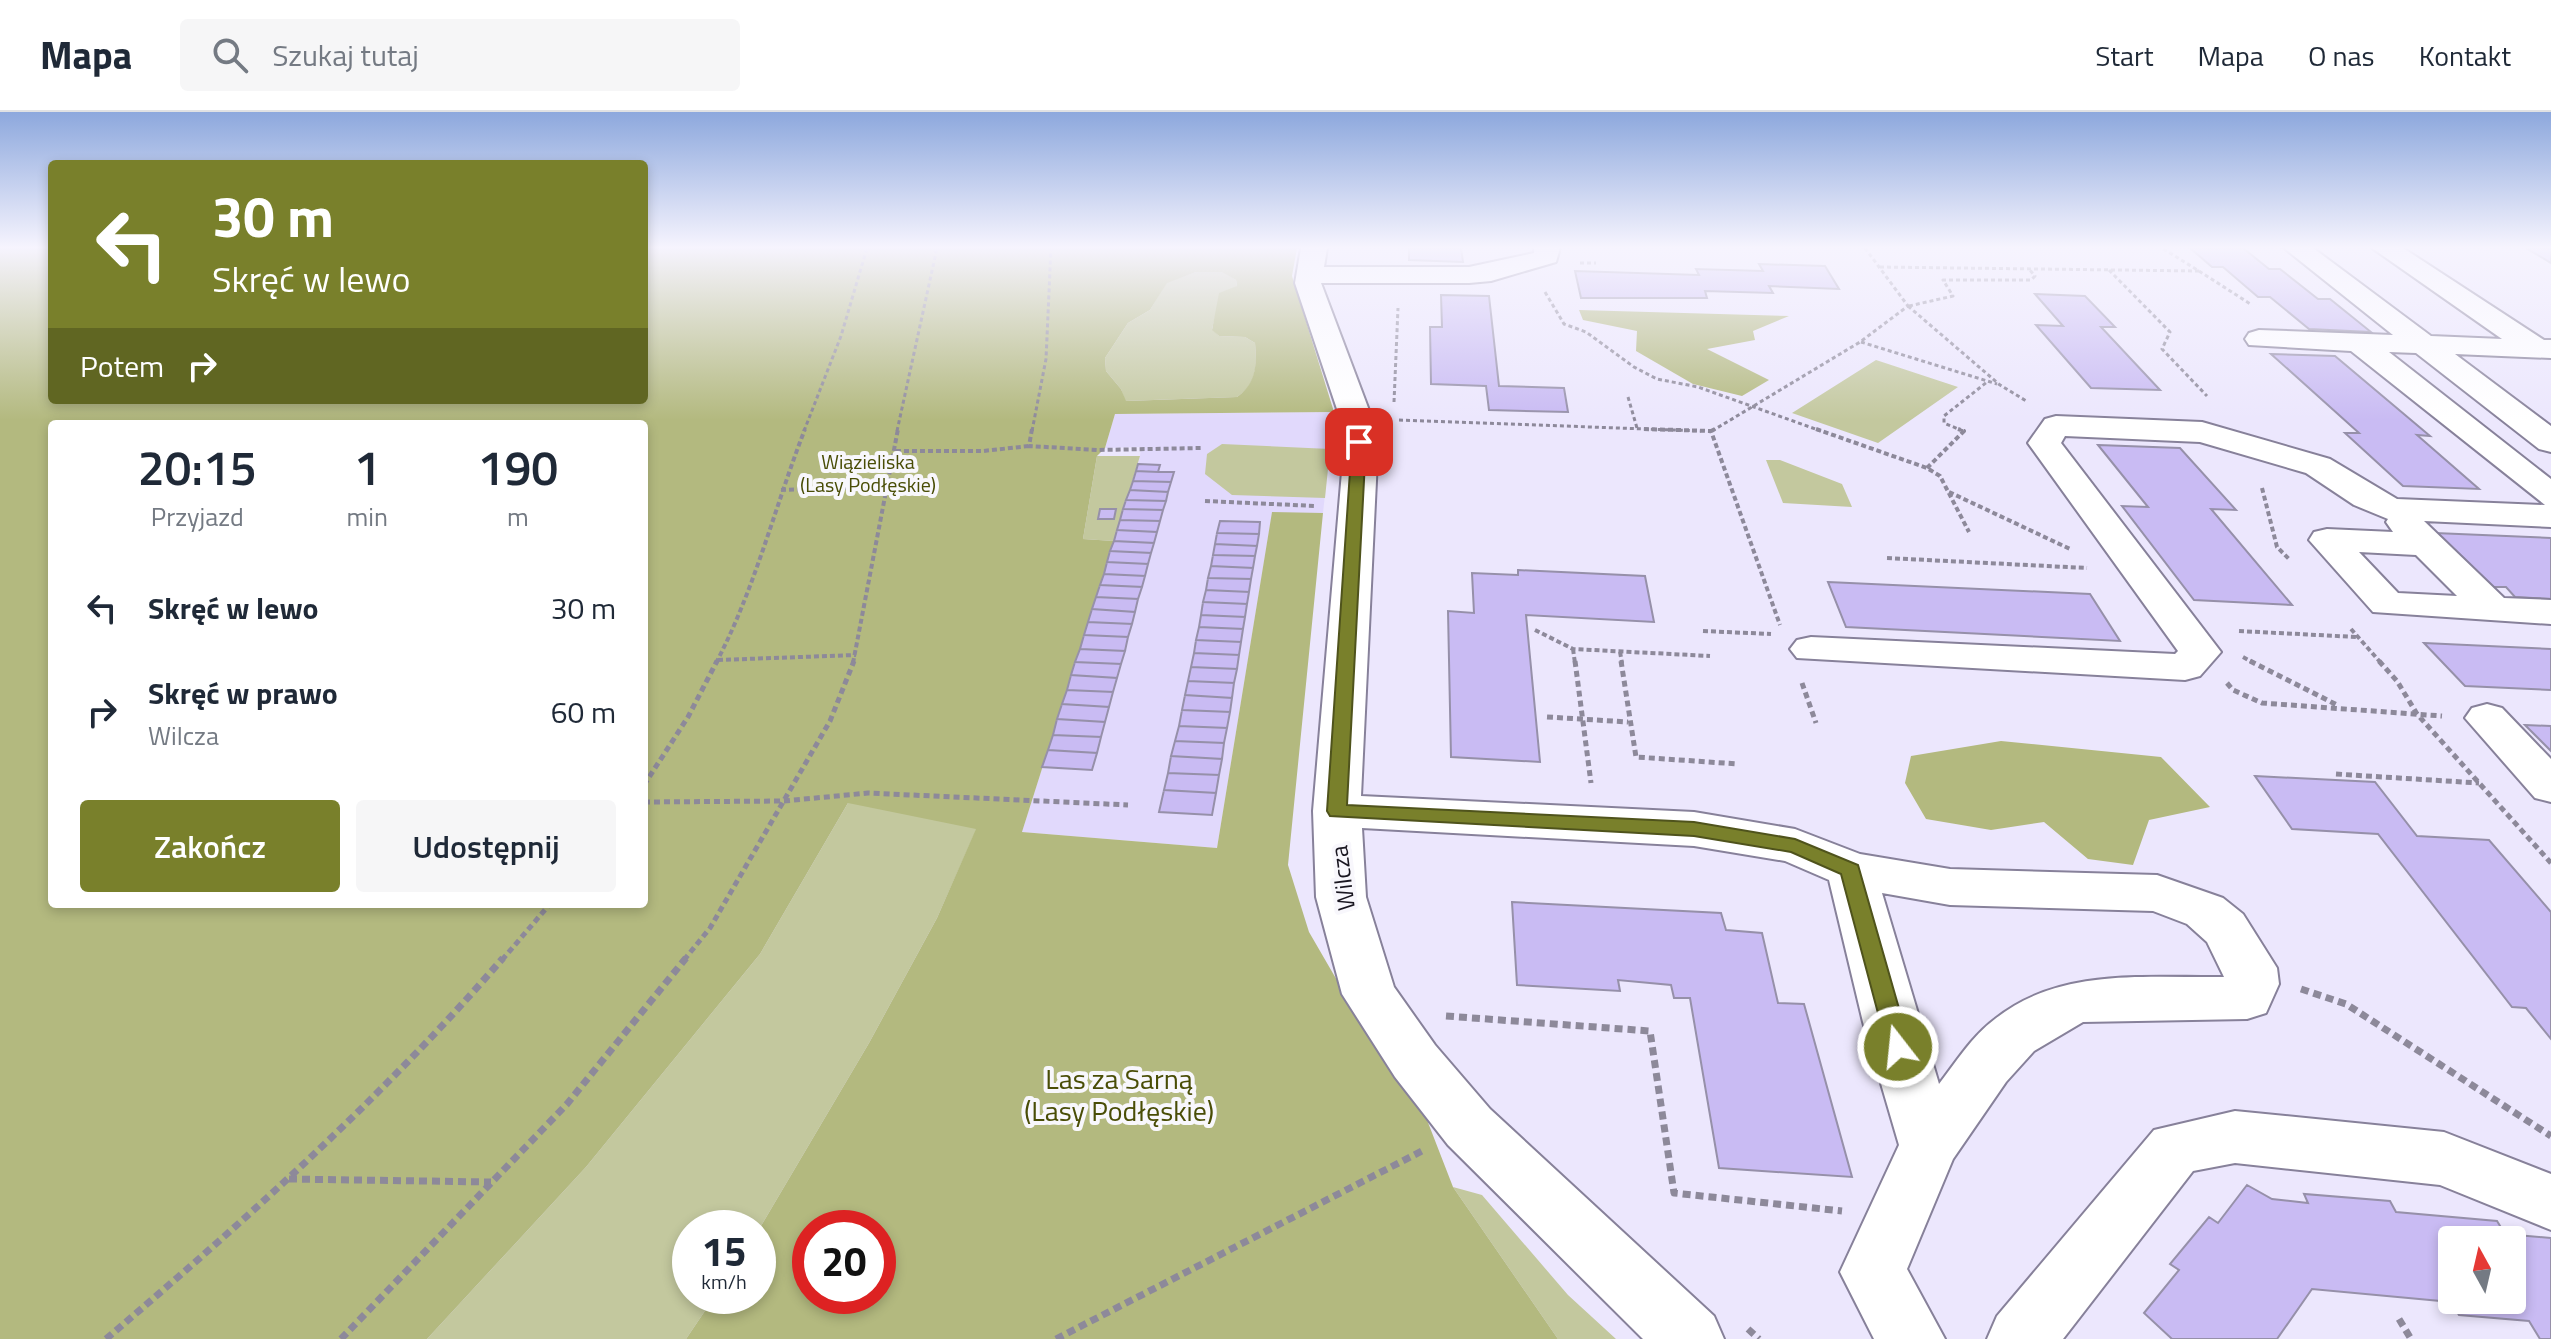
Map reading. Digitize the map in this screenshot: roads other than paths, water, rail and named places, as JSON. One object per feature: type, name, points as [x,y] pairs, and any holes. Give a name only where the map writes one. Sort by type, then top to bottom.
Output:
[{"type":"street","name":"Wilcza","points":[[1316,305],[1357,421],[1360,460],[1337,811],[1341,897],[1369,994],[1415,1061],[1469,1127],[1690,1339]]},
{"type":"street","points":[[2370,305],[2551,442]]},
{"type":"street","points":[[2474,305],[2546,352]]},
{"type":"street","points":[[2259,339],[2546,352]]},
{"type":"street","points":[[2360,344],[2551,496]]},
{"type":"street","points":[[1804,659],[2185,667],[2184,630],[2128,570],[2044,443],[2056,426],[2185,429],[2318,466],[2366,498],[2391,509],[2551,516]]},
{"type":"street","points":[[2391,509],[2493,609]]},
{"type":"street","points":[[2426,544],[2327,540],[2387,604],[2551,612]]},
{"type":"street","points":[[2487,718],[2551,787]]},
{"type":"street","points":[[1337,811],[1694,829],[1795,846],[1851,870],[1950,887],[2157,893],[2205,911],[2225,928],[2250,968],[2252,984],[2247,998],[2080,1001],[2050,1012],[2014,1035],[1986,1065],[1929,1145],[1873,1272],[1911,1339]]},
{"type":"street","points":[[1851,870],[1891,1022],[1929,1145]]},
{"type":"street","points":[[2021,1339],[2175,1149],[2235,1137],[2444,1159],[2551,1202]]},
{"type":"park label","name":"Wiązieliska (Lasy Podłęskie)","points":[[868,474]]},
{"type":"park label","name":"Las za Sarną (Lasy Podłęskie)","points":[[1119,1095]]}]
